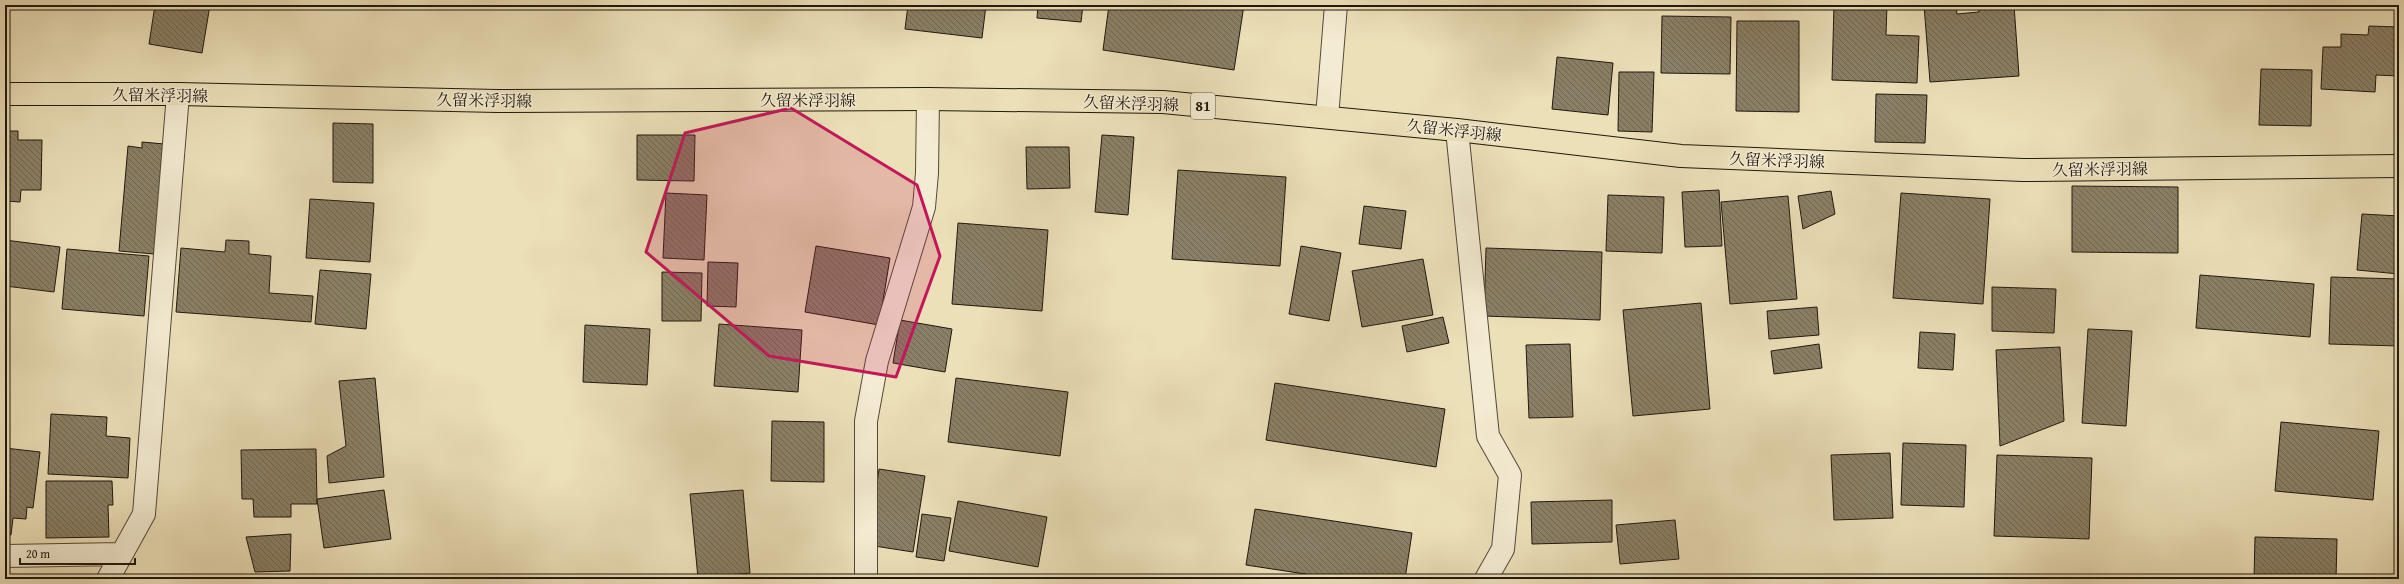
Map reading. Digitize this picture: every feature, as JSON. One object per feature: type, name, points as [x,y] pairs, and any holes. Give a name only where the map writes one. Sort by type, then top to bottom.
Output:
[{"type":"main road","name":"久留米浮羽線","points":[[5,94],[178,94],[498,101],[928,99],[1163,102],[1327,116],[1681,156],[2023,170],[2399,166]]},
{"type":"street","points":[[1327,116],[1336,5]]},
{"type":"street","points":[[108,579],[144,514],[178,94]]},
{"type":"street","points":[[866,579],[866,420],[877,361],[924,207],[927,173],[928,99]]},
{"type":"street","points":[[1457,130],[1488,436],[1510,475],[1504,550],[1486,579]]},
{"type":"street","points":[[5,556],[122,554]]},
{"type":"highlighted area","points":[[791,108],[917,185],[940,256],[896,377],[769,356],[646,252],[685,133]]},
{"type":"building","points":[[155,5],[210,5],[202,53],[149,44]]},
{"type":"building","points":[[908,5],[986,5],[982,38],[905,29]]},
{"type":"building","points":[[1038,5],[1083,5],[1081,22],[1037,18]]},
{"type":"building","points":[[1109,5],[1244,5],[1234,70],[1103,50]]},
{"type":"building","points":[[1834,5],[1887,5],[1886,35],[1919,36],[1917,83],[1832,80]]},
{"type":"building","points":[[1924,5],[1956,5],[1957,14],[1979,12],[1978,5],[2014,5],[2019,76],[1930,82]]},
{"type":"building","points":[[1662,16],[1731,17],[1730,74],[1661,73]]},
{"type":"building","points":[[1737,21],[1799,21],[1799,112],[1736,111]]},
{"type":"building","points":[[2369,26],[2399,27],[2399,76],[2376,75],[2375,92],[2321,89],[2323,47],[2341,47],[2341,34],[2368,35]]},
{"type":"building","points":[[1557,57],[1613,63],[1608,115],[1552,109]]},
{"type":"building","points":[[2261,69],[2312,70],[2311,126],[2259,125]]},
{"type":"building","points":[[1619,72],[1654,72],[1652,132],[1618,131]]},
{"type":"building","points":[[1876,94],[1927,95],[1925,143],[1875,142]]},
{"type":"building","points":[[333,123],[373,124],[373,183],[333,182]]},
{"type":"building","points":[[5,131],[18,131],[18,140],[42,140],[41,190],[21,190],[20,202],[5,201]]},
{"type":"building","points":[[637,135],[695,135],[694,181],[637,180]]},
{"type":"building","points":[[1102,135],[1134,137],[1128,215],[1095,212]]},
{"type":"building","points":[[142,142],[164,144],[154,254],[119,251],[128,146],[142,148]]},
{"type":"building","points":[[1026,147],[1069,147],[1070,188],[1027,189]]},
{"type":"building","points":[[1178,170],[1286,177],[1280,266],[1172,259]]},
{"type":"building","points":[[2072,186],[2178,187],[2178,253],[2072,252]]},
{"type":"building","points":[[1719,190],[1722,246],[1685,247],[1682,192]]},
{"type":"building","points":[[1831,191],[1835,214],[1803,229],[1798,196]]},
{"type":"building","points":[[666,193],[707,195],[704,260],[663,258]]},
{"type":"building","points":[[1901,193],[1990,199],[1983,304],[1893,298]]},
{"type":"building","points":[[1608,195],[1664,197],[1662,253],[1606,251]]},
{"type":"building","points":[[1788,196],[1797,299],[1730,304],[1721,202]]},
{"type":"building","points":[[310,199],[374,203],[370,262],[306,258]]},
{"type":"building","points":[[1364,206],[1406,211],[1401,249],[1359,244]]},
{"type":"building","points":[[2362,214],[2399,216],[2399,274],[2357,270]]},
{"type":"building","points":[[958,223],[1048,230],[1042,311],[952,304]]},
{"type":"building","points":[[5,240],[60,247],[54,292],[5,286]]},
{"type":"building","points":[[226,240],[249,241],[249,254],[271,256],[269,293],[313,296],[311,322],[176,312],[181,248],[225,252]]},
{"type":"building","points":[[816,246],[890,258],[879,325],[805,312]]},
{"type":"building","points":[[1301,246],[1341,253],[1329,321],[1289,314]]},
{"type":"building","points":[[1486,248],[1602,252],[1600,320],[1484,316]]},
{"type":"building","points":[[67,249],[149,256],[144,316],[62,309]]},
{"type":"building","points":[[1423,259],[1433,315],[1362,327],[1352,271]]},
{"type":"building","points":[[708,262],[738,263],[736,307],[707,306]]},
{"type":"building","points":[[320,270],[371,274],[366,329],[315,324]]},
{"type":"building","points":[[662,272],[702,273],[701,321],[662,321]]},
{"type":"building","points":[[2200,275],[2314,284],[2310,337],[2196,328]]},
{"type":"building","points":[[2331,277],[2399,279],[2399,346],[2329,344]]},
{"type":"building","points":[[1992,287],[2056,289],[2054,333],[1992,331]]},
{"type":"building","points":[[1701,303],[1710,409],[1633,416],[1623,310]]},
{"type":"building","points":[[1817,307],[1819,335],[1769,339],[1767,311]]},
{"type":"building","points":[[1443,317],[1449,343],[1407,352],[1402,326]]},
{"type":"building","points":[[900,320],[952,329],[945,372],[893,363]]},
{"type":"building","points":[[719,324],[802,330],[798,392],[714,386]]},
{"type":"building","points":[[585,325],[650,329],[647,385],[583,382]]},
{"type":"building","points":[[2088,329],[2132,331],[2126,426],[2082,423]]},
{"type":"building","points":[[1920,332],[1955,334],[1953,370],[1918,368]]},
{"type":"building","points":[[1570,344],[1573,417],[1529,418],[1526,345]]},
{"type":"building","points":[[1819,344],[1822,368],[1774,374],[1771,351]]},
{"type":"building","points":[[2060,347],[2064,421],[2000,446],[1996,350]]},
{"type":"building","points":[[375,378],[384,477],[329,483],[327,456],[346,446],[339,381]]},
{"type":"building","points":[[956,378],[1068,392],[1060,456],[948,442]]},
{"type":"building","points":[[1275,383],[1445,409],[1436,467],[1266,440]]},
{"type":"building","points":[[51,414],[107,417],[106,436],[130,438],[128,478],[48,474]]},
{"type":"building","points":[[772,421],[824,422],[824,482],[771,481]]},
{"type":"building","points":[[2281,422],[2379,431],[2373,500],[2275,491]]},
{"type":"building","points":[[1903,443],[1966,445],[1964,507],[1901,505]]},
{"type":"building","points":[[5,448],[40,452],[33,508],[27,507],[26,519],[13,518],[11,535],[5,534]]},
{"type":"building","points":[[316,449],[317,504],[291,504],[291,517],[254,517],[253,499],[242,499],[241,450]]},
{"type":"building","points":[[1890,453],[1893,518],[1834,520],[1831,455]]},
{"type":"building","points":[[1997,455],[2092,458],[2089,539],[1994,536]]},
{"type":"building","points":[[879,469],[925,476],[913,552],[868,545]]},
{"type":"building","points":[[46,481],[112,481],[113,505],[108,505],[109,537],[46,538]]},
{"type":"building","points":[[384,490],[391,539],[324,548],[317,499]]},
{"type":"building","points":[[743,490],[750,573],[698,578],[690,494]]},
{"type":"building","points":[[1612,500],[1612,542],[1532,544],[1531,502]]},
{"type":"building","points":[[958,501],[1047,517],[1038,567],[949,551]]},
{"type":"building","points":[[1255,509],[1412,533],[1405,579],[1338,579],[1246,565]]},
{"type":"building","points":[[922,514],[951,518],[944,561],[916,557]]},
{"type":"building","points":[[1675,520],[1679,559],[1620,564],[1616,525]]},
{"type":"building","points":[[291,534],[290,571],[255,572],[246,537]]},
{"type":"building","points":[[2255,537],[2337,539],[2336,579],[2254,579]]}]
